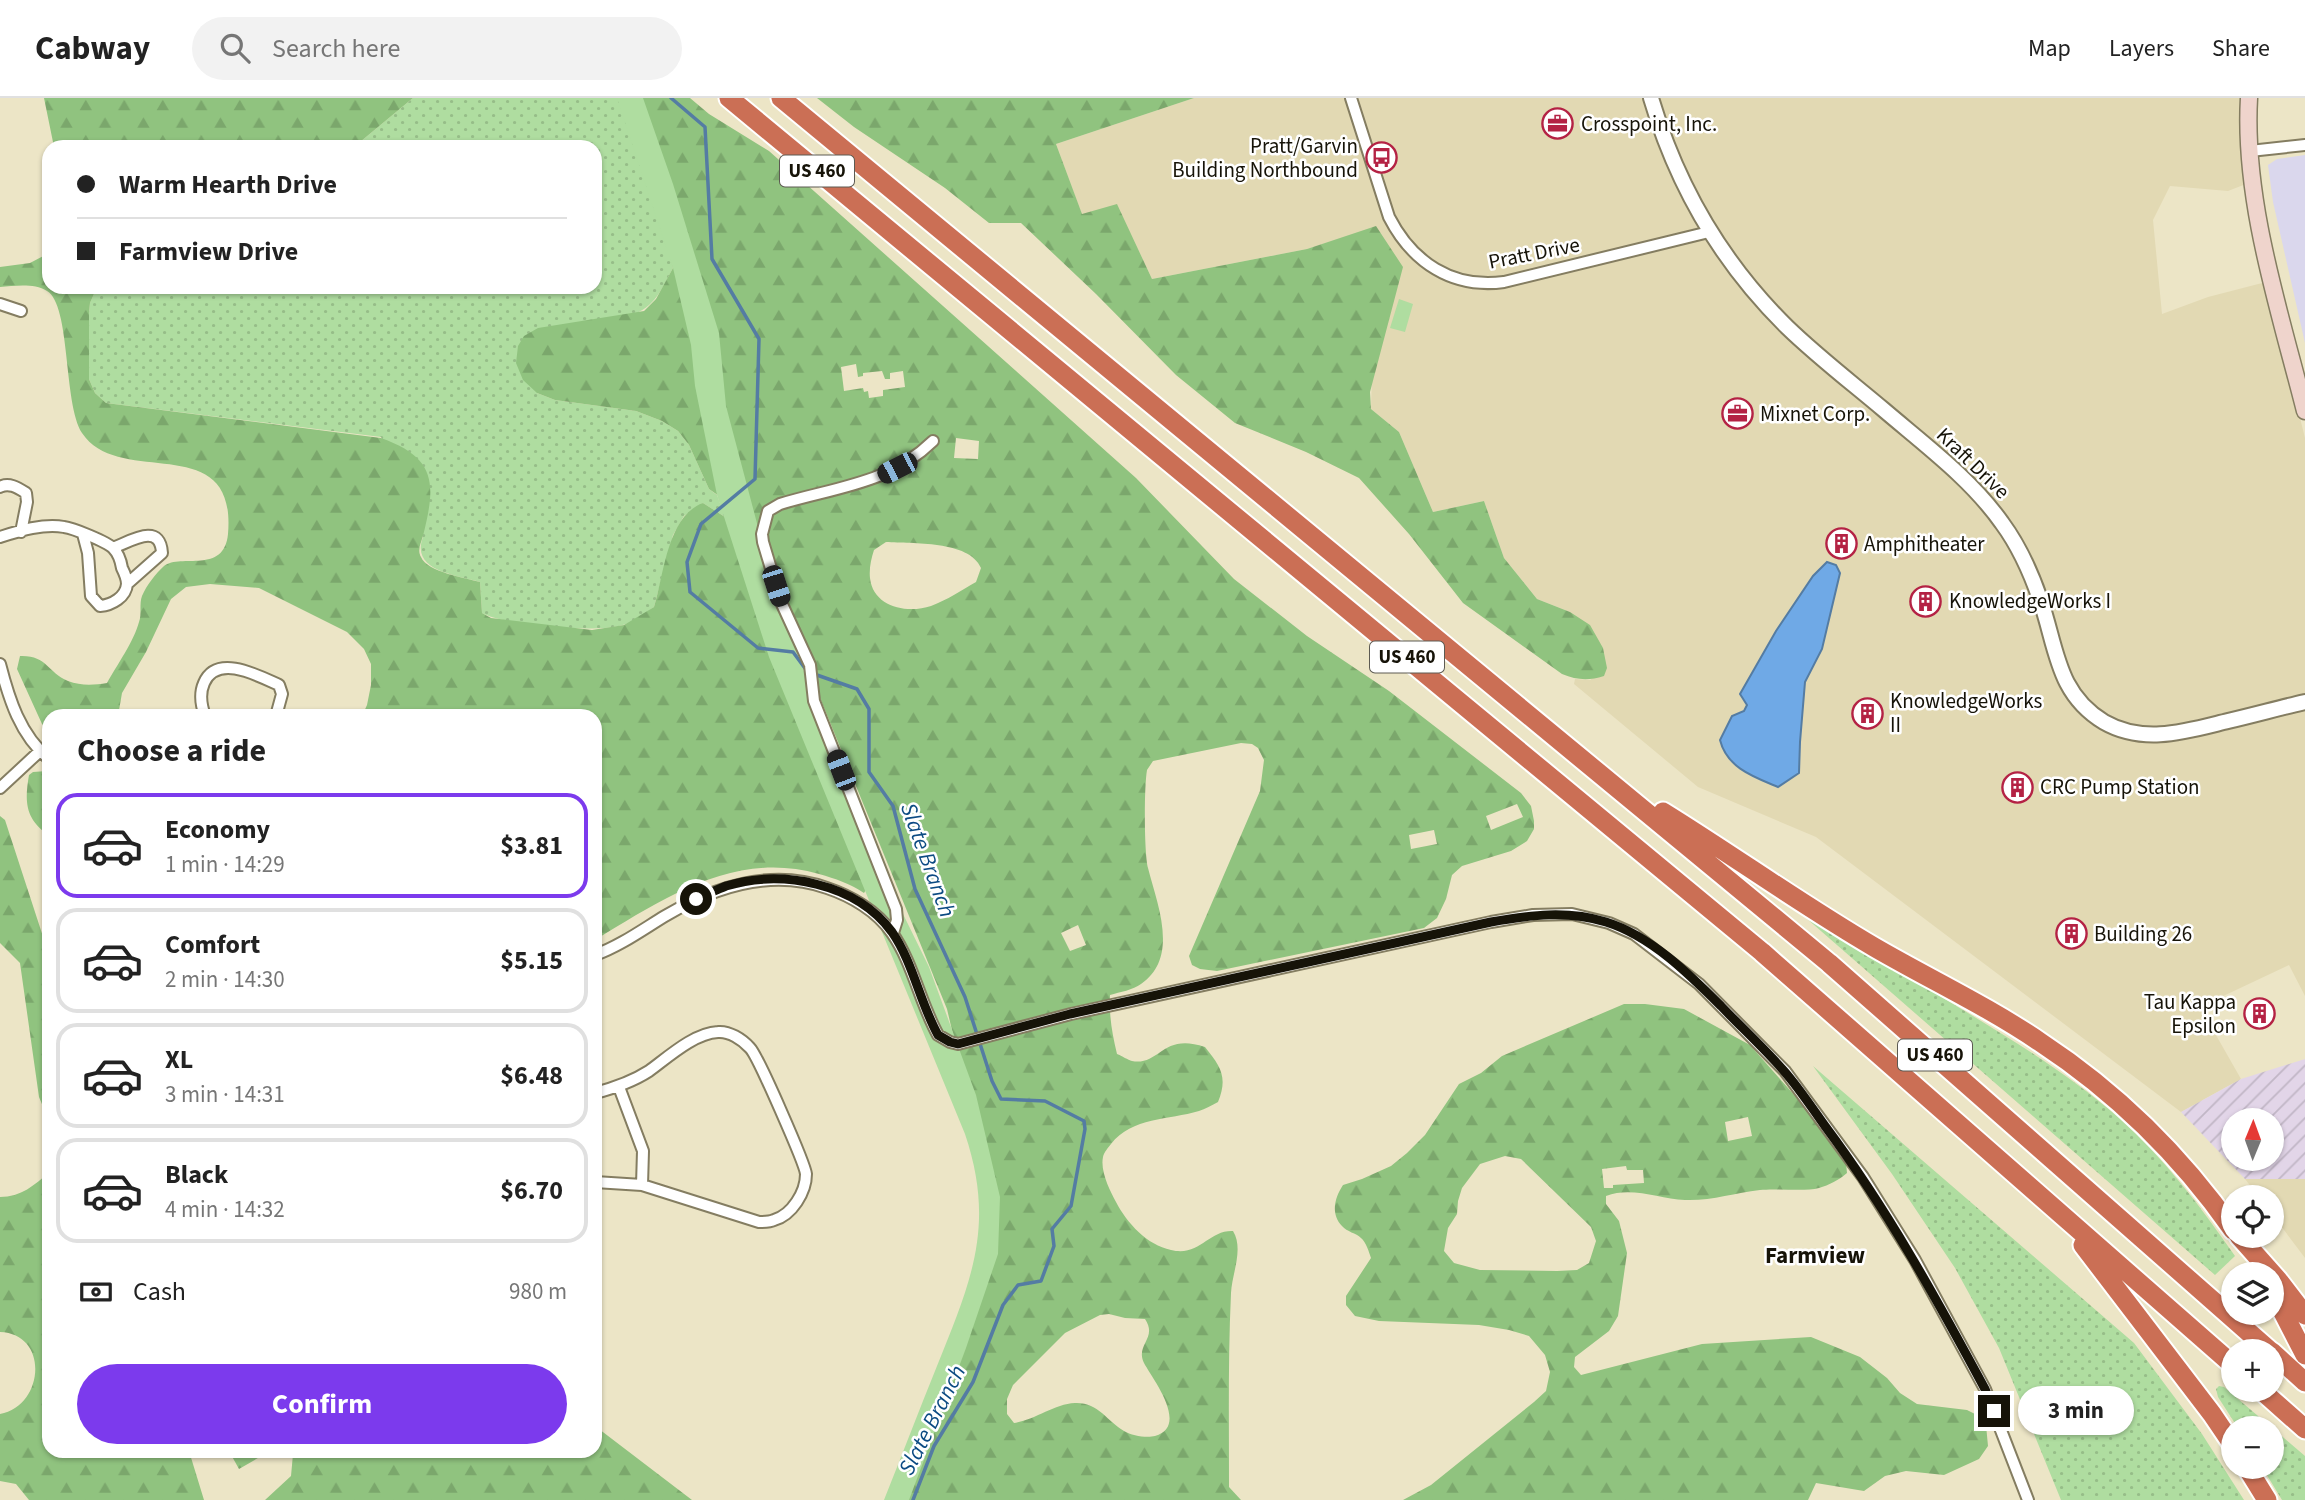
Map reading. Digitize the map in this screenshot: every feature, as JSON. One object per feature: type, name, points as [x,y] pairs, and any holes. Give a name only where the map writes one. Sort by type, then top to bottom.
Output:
[{"type":"highway","name":"US 460","points":[[729,98],[1664,869],[2221,1354]]},
{"type":"highway","name":"US 460","points":[[781,98],[1829,962],[2256,1339]]},
{"type":"highway","points":[[1592,767],[1873,946],[2005,1020],[2063,1058],[2126,1108],[2161,1141],[2221,1214]]},
{"type":"highway","points":[[2066,1218],[2075,1235],[2221,1428]]},
{"type":"highway","points":[[2249,1248],[2305,1315]]},
{"type":"highway","points":[[2284,1314],[2305,1355]]},
{"type":"highway","name":"US 460","points":[[2284,1363],[2305,1382]]},
{"type":"highway","points":[[2275,1402],[2305,1429]]},
{"type":"highway","points":[[2254,1479],[2267,1500]]},
{"type":"main road","points":[[2249,98],[2250,151],[2259,223],[2305,411]]},
{"type":"street","name":"Pratt Drive","points":[[1352,98],[1389,217],[1397,232],[1419,259],[1451,277],[1477,283],[1504,282],[1709,232]]},
{"type":"street","name":"Kraft Drive","points":[[1651,98],[1670,156],[1685,188],[1709,232],[1752,289],[1790,329],[1946,463],[1997,516],[2015,543],[2030,574],[2064,679],[2088,709],[2106,723],[2122,729],[2158,735],[2184,732],[2305,702]]},
{"type":"street","points":[[2250,151],[2305,145]]},
{"type":"street","points":[[0,304],[21,311]]},
{"type":"street","points":[[892,933],[897,920],[896,909],[814,701],[810,665],[781,603],[762,534],[768,511],[780,503],[878,478],[915,459],[933,441]]},
{"type":"street","points":[[0,487],[18,487],[26,493],[27,502],[21,532]]},
{"type":"street","points":[[0,523],[3,537],[46,526],[64,527],[113,548],[127,584]]},
{"type":"street","points":[[83,534],[88,553],[91,596],[100,606],[111,605],[122,596],[127,584],[162,553],[159,538],[152,535],[113,548]]},
{"type":"street","points":[[0,664],[15,712],[40,751],[0,788]]},
{"type":"street","points":[[202,709],[202,688],[207,677],[219,669],[233,668],[279,685],[282,694],[278,709]]},
{"type":"street","points":[[602,951],[696,899],[728,886],[755,881],[791,880],[816,884],[840,892],[862,905],[892,933],[934,1028],[945,1040],[958,1044],[1070,1014],[1491,922],[1558,913],[1609,923],[1634,934],[1699,984],[1785,1071],[1863,1177],[1915,1260],[1985,1389],[2028,1500]]},
{"type":"street","points":[[602,1091],[619,1087],[707,1033],[720,1031],[732,1034],[751,1048],[806,1173],[801,1196],[786,1213],[775,1220],[759,1222],[642,1185],[602,1182]]},
{"type":"street","points":[[619,1087],[643,1151],[642,1185]]},
{"type":"shaded area","points":[[1194,98],[2241,98],[2246,184],[2228,191],[2170,186],[2153,220],[2162,314],[2208,297],[2266,282],[2305,438],[2305,996],[2289,965],[2200,1007],[2241,1079],[2181,1112],[1816,837],[1698,787],[1574,684],[1575,679],[1591,680],[1570,612],[1537,599],[1504,558],[1484,501],[1433,512],[1399,432],[1371,409],[1376,227],[1307,249],[1152,279],[1117,205],[1082,215],[1056,144]]},
{"type":"shaded area","points":[[2305,155],[2305,343],[2273,202],[2268,165],[2277,159]]},
{"type":"shaded area","points":[[2305,1059],[2305,1179],[2245,1179],[2237,1171],[2284,1171],[2284,1108],[2221,1108],[2221,1154],[2181,1112],[2241,1079]]},
{"type":"shaded area","points":[[2245,1179],[2305,1179],[2305,1258],[2284,1230],[2284,1185],[2250,1185]]},
{"type":"green space","points":[[44,98],[413,98],[362,140],[53,140]]},
{"type":"green space","points":[[413,98],[634,98],[673,268],[661,290],[646,308],[631,315],[537,393],[555,400],[636,411],[662,421],[678,431],[689,445],[709,489],[717,495],[725,517],[703,503],[684,516],[673,535],[654,607],[630,622],[614,627],[553,627],[511,622],[482,613],[480,582],[438,570],[423,557],[423,537],[381,437],[106,403],[95,393],[89,379],[89,313],[94,294],[602,294],[602,140],[362,140]]},
{"type":"green space","points":[[617,98],[643,98],[673,184],[719,333],[726,406],[763,546],[791,639],[803,666],[810,702],[878,863],[929,967],[976,1095],[1000,1197],[998,1254],[909,1500],[884,1500],[969,1279],[979,1225],[974,1167],[965,1134],[769,657],[717,495],[695,386],[691,345],[673,268]]},
{"type":"green space","points":[[634,98],[690,98],[709,114],[769,151],[1136,478],[1234,579],[1307,636],[1389,691],[1521,793],[1531,806],[1534,829],[1527,841],[1511,851],[1462,866],[1452,875],[1446,899],[1437,918],[1424,928],[1217,971],[1192,965],[1189,956],[1260,791],[1264,760],[1258,748],[1252,744],[1241,743],[1153,761],[1147,770],[1147,860],[1160,913],[1163,945],[1160,960],[1153,973],[1138,986],[1110,995],[1111,1024],[1117,1054],[1132,1061],[1141,1061],[1179,1044],[1205,1047],[1219,1067],[1222,1086],[1218,1102],[1206,1108],[1129,1129],[1111,1144],[1104,1153],[1102,1163],[1108,1187],[1121,1210],[1139,1232],[1154,1243],[1181,1251],[1197,1247],[1224,1232],[1233,1231],[1236,1238],[1237,1253],[1230,1317],[1229,1487],[1241,1500],[908,1500],[994,1252],[961,1069],[947,1009],[818,693],[816,679],[767,542],[739,510],[709,489],[689,445],[678,431],[662,421],[636,411],[555,400],[537,393],[523,380],[516,363],[518,346],[524,336],[538,328],[644,311],[656,299],[673,268]],"holes":[[[856,364],[858,377],[863,376],[863,373],[882,371],[885,379],[890,379],[890,373],[903,371],[905,387],[883,390],[883,396],[869,398],[868,391],[864,392],[863,388],[844,391],[841,367]],[[956,438],[979,441],[978,459],[954,458]],[[886,542],[953,548],[975,559],[981,568],[976,582],[943,601],[912,609],[893,606],[877,596],[872,588],[870,564],[874,550]],[[1517,804],[1523,817],[1491,830],[1486,816]],[[1434,830],[1437,844],[1411,849],[1409,835]],[[1078,925],[1086,945],[1070,951],[1061,933]],[[1100,1315],[1145,1319],[1149,1331],[1142,1357],[1166,1401],[1169,1422],[1165,1431],[1152,1437],[1131,1434],[1096,1409],[1075,1403],[1014,1423],[1007,1414],[1007,1399],[1013,1385],[1065,1333]]]},
{"type":"green space","points":[[817,98],[1194,98],[1056,144],[1082,214],[1117,204],[1152,279],[1307,249],[1376,226],[1403,267],[1370,392],[1371,409],[1399,432],[1433,512],[1484,501],[1504,558],[1537,599],[1570,612],[1590,625],[1603,648],[1607,668],[1604,676],[1583,679],[1562,674],[1463,603],[1409,534],[1359,478],[1306,452],[1235,423],[1176,375],[1021,223],[989,223],[945,188],[854,127]]},
{"type":"green space","points":[[42,257],[42,289],[24,286],[0,287],[0,267],[30,263]]},
{"type":"green space","points":[[50,294],[94,294],[89,313],[89,379],[95,393],[106,403],[381,438],[413,454],[428,475],[430,487],[430,502],[419,552],[421,557],[431,567],[480,582],[482,613],[491,618],[592,630],[624,625],[654,607],[674,533],[691,510],[703,503],[725,517],[862,857],[869,885],[864,893],[819,874],[788,868],[758,868],[701,882],[674,894],[602,936],[602,709],[365,709],[371,685],[371,664],[364,649],[347,632],[259,588],[210,584],[186,587],[171,599],[146,652],[122,693],[119,709],[42,709],[42,724],[17,669],[20,656],[42,661],[73,683],[107,683],[133,637],[140,619],[142,596],[155,576],[171,563],[201,561],[219,554],[225,547],[228,534],[226,501],[214,481],[196,470],[122,458],[100,449],[82,433],[72,400],[64,334],[55,300]]},
{"type":"green space","points":[[1399,299],[1413,304],[1405,332],[1390,328]]},
{"type":"green space","points":[[42,771],[42,831],[28,810],[29,775]]},
{"type":"green space","points":[[0,816],[5,820],[42,934],[42,1104],[20,963],[0,943]]},
{"type":"green space","points":[[1782,897],[2030,1052],[2076,1083],[2119,1118],[2167,1166],[2221,1237],[2221,1248],[2229,1248],[2235,1256],[2229,1262],[2221,1262],[2221,1269],[2215,1275]]},
{"type":"green space","points":[[1624,1004],[1684,1009],[1750,1045],[1796,1097],[1846,1163],[1847,1173],[1844,1176],[1813,1189],[1760,1190],[1695,1200],[1626,1192],[1606,1196],[1606,1204],[1619,1221],[1627,1253],[1618,1316],[1609,1331],[1575,1357],[1574,1367],[1581,1375],[1702,1344],[1811,1337],[1860,1357],[1887,1378],[1900,1393],[1917,1404],[1967,1410],[1977,1415],[1986,1425],[1988,1446],[1979,1459],[1944,1475],[1906,1471],[1885,1476],[1864,1491],[1816,1483],[1808,1500],[1403,1500],[1431,1485],[1534,1402],[1546,1391],[1550,1372],[1545,1355],[1529,1336],[1509,1330],[1479,1325],[1379,1321],[1355,1316],[1346,1305],[1346,1296],[1371,1258],[1363,1240],[1338,1221],[1336,1200],[1343,1185],[1391,1166],[1407,1153],[1425,1135],[1459,1084],[1481,1073],[1502,1056]],"holes":[[[1748,1117],[1752,1136],[1728,1141],[1725,1122]],[[1505,1156],[1521,1159],[1591,1227],[1596,1241],[1589,1263],[1577,1270],[1557,1271],[1480,1270],[1454,1263],[1444,1251],[1448,1228],[1457,1214],[1462,1188],[1480,1164]],[[1626,1166],[1627,1170],[1643,1170],[1644,1183],[1604,1188],[1602,1169]]]},
{"type":"green space","points":[[1813,1066],[2134,1343],[2202,1434],[2221,1464],[2221,1479],[2231,1479],[2244,1500],[2061,1500],[1999,1348],[1955,1268],[1892,1174]]},
{"type":"green space","points":[[42,1178],[42,1458],[191,1458],[204,1500],[29,1500],[16,1484],[0,1481],[0,1414],[15,1408],[26,1398],[33,1385],[35,1371],[34,1357],[27,1345],[16,1336],[0,1332],[0,1197],[21,1193]]},
{"type":"green space","points":[[2221,1386],[2221,1402],[2218,1397],[2216,1389]]},
{"type":"green space","points":[[2221,1402],[2242,1402],[2258,1416],[2230,1416]]},
{"type":"green space","points":[[602,1431],[692,1500],[265,1500],[291,1476],[293,1458],[602,1458]]},
{"type":"green space","points":[[2284,1438],[2305,1456],[2305,1500],[2282,1500],[2269,1479],[2284,1479]]},
{"type":"green space","points":[[233,1458],[258,1458],[239,1469]]},
{"type":"water","points":[[1827,562],[1836,565],[1840,573],[1822,649],[1805,682],[1799,773],[1778,787],[1735,765],[1720,740],[1732,716],[1744,711],[1747,705],[1740,694],[1776,631],[1813,576]]},
{"type":"waterway","name":"Slate Branch","points":[[671,98],[705,127],[712,259],[759,339],[755,479],[701,524],[687,562],[690,592],[758,648],[793,652],[807,671]]},
{"type":"waterway","name":"Slate Branch","points":[[814,674],[857,689],[869,709],[869,772],[893,806],[915,889],[965,997],[992,1081],[1001,1099],[1045,1101],[1084,1121],[1085,1129],[1071,1206],[1052,1229],[1054,1246],[1041,1281],[1018,1285],[1003,1305],[973,1382],[934,1446],[913,1500]]},
{"type":"place","name":"Crosspoint, Inc.","points":[[1558,124]]},
{"type":"place","name":"Pratt/Garvin Building Northbound","points":[[1381,158]]},
{"type":"place","name":"Mixnet Corp.","points":[[1737,414]]},
{"type":"place","name":"Amphitheater","points":[[1841,544]]},
{"type":"place","name":"KnowledgeWorks I","points":[[1926,601]]},
{"type":"place","name":"KnowledgeWorks II","points":[[1867,713]]},
{"type":"place","name":"CRC Pump Station","points":[[2017,787]]},
{"type":"place","name":"Building 26","points":[[2071,934]]},
{"type":"place","name":"Tau Kappa Epsilon","points":[[2259,1014]]},
{"type":"district","name":"Farmview","points":[[1815,1255]]},
{"type":"route","points":[[696,899],[728,886],[755,881],[791,880],[840,892],[879,918],[892,933],[938,1035],[958,1044],[1070,1014],[1491,922],[1558,913],[1609,923],[1634,934],[1699,984],[1785,1071],[1863,1177],[1906,1245],[1985,1389],[1994,1411]]}]
